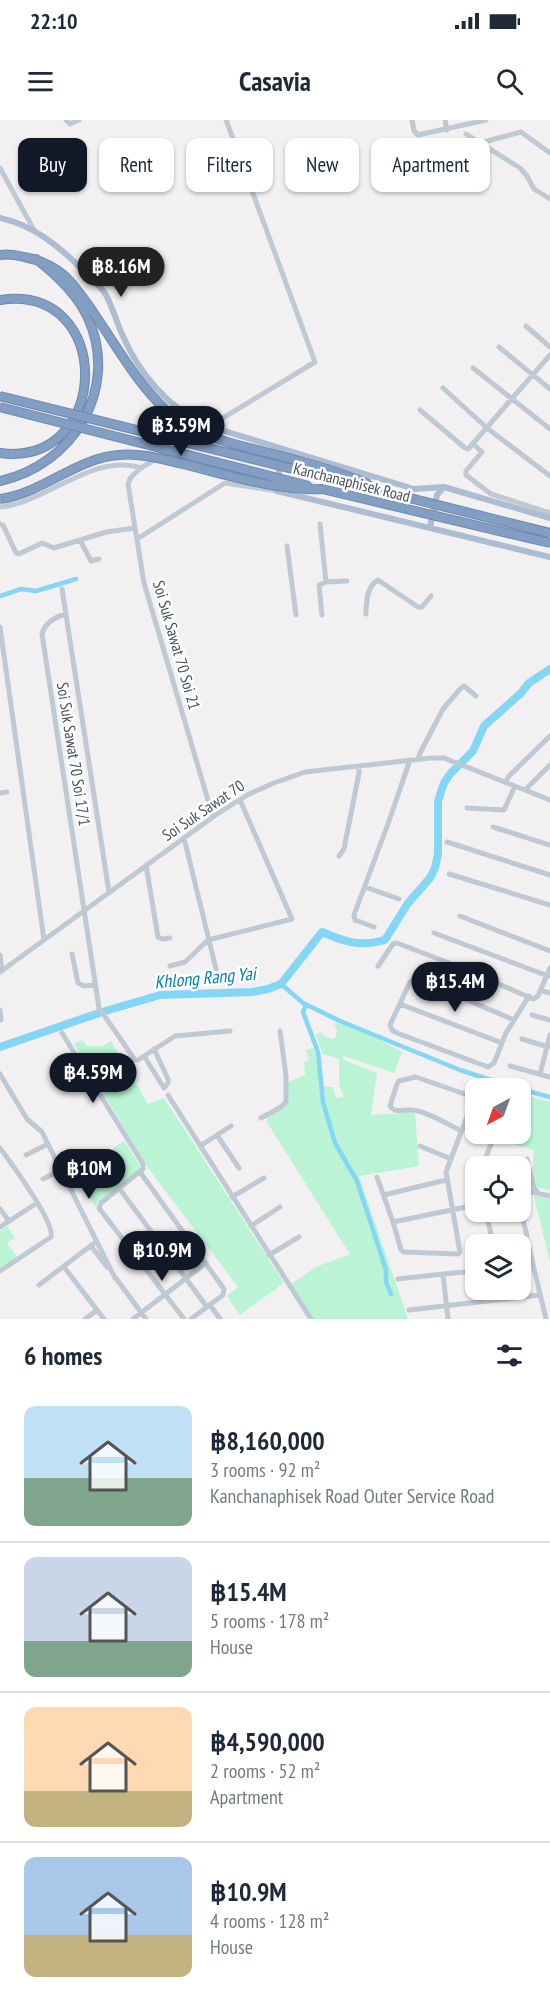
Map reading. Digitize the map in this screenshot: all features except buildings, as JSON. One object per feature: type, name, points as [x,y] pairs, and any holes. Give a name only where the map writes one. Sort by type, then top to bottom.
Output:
[{"type":"highway","points":[[0,255],[36,259],[51,264],[70,279],[154,398],[168,413],[186,425],[218,439],[300,461],[414,499]]},
{"type":"highway","points":[[0,481],[18,477],[37,468],[66,445],[84,421],[96,384],[98,364],[95,339],[88,318],[63,282],[36,259]]},
{"type":"highway","points":[[0,300],[12,298],[45,306],[59,314],[69,324],[79,339],[84,353],[85,387],[74,418],[63,433],[50,443],[34,450],[0,453]]},
{"type":"highway","name":"Kanchanaphisek Road","points":[[0,396],[550,533]]},
{"type":"highway","name":"Kanchanaphisek Road","points":[[0,407],[322,489],[550,543]]},
{"type":"highway","points":[[0,499],[43,486],[93,460],[133,454],[287,487],[322,489]]},
{"type":"main road","points":[[0,218],[15,221],[34,230],[65,252],[98,283],[132,355],[149,380],[189,417],[208,426],[414,489],[444,487],[490,497],[550,518]]},
{"type":"main road","points":[[281,447],[277,491],[430,526],[550,557]]},
{"type":"main road","points":[[430,526],[436,495],[444,487]]},
{"type":"street","points":[[66,120],[70,124],[79,120]]},
{"type":"street","points":[[0,507],[30,500],[100,468],[123,464],[141,468],[315,362],[226,120]]},
{"type":"street","points":[[412,120],[414,131],[418,135],[482,121]]},
{"type":"street","points":[[445,120],[447,130]]},
{"type":"street","points":[[490,140],[521,132],[550,153]]},
{"type":"street","points":[[466,134],[472,138]]},
{"type":"street","points":[[490,149],[520,168],[534,189],[550,199]]},
{"type":"street","points":[[0,168],[34,230]]},
{"type":"street","points":[[526,326],[550,346]]},
{"type":"street","points":[[499,347],[550,389]]},
{"type":"street","points":[[420,410],[466,449],[473,444],[550,355]]},
{"type":"street","points":[[473,368],[550,429]]},
{"type":"street","points":[[442,388],[487,428],[550,476]]},
{"type":"street","points":[[473,444],[482,452],[465,473],[490,497]]},
{"type":"street","name":"Soi Suk Sawat 70 Soi 21","points":[[141,468],[131,477],[128,485],[144,583],[213,817]]},
{"type":"street","points":[[137,539],[225,483],[277,491]]},
{"type":"street","points":[[535,512],[550,513]]},
{"type":"street","points":[[0,524],[3,525],[16,553],[19,554],[42,543],[54,548],[106,532],[135,528]]},
{"type":"street","points":[[320,524],[326,582]]},
{"type":"street","points":[[80,540],[91,561],[99,560]]},
{"type":"street","points":[[287,546],[296,615]]},
{"type":"street","points":[[366,614],[369,590],[374,581],[378,580],[418,607],[422,607],[431,596]]},
{"type":"street","points":[[322,615],[319,588],[321,583],[346,581]]},
{"type":"street","points":[[62,589],[109,892]]},
{"type":"street","name":"Soi Suk Sawat 70 Soi 17/1","points":[[66,614],[52,620],[43,629],[42,634],[84,910]]},
{"type":"street","points":[[0,627],[44,940]]},
{"type":"street","points":[[0,677],[8,676]]},
{"type":"street","points":[[418,759],[443,709],[461,688],[468,687],[476,696]]},
{"type":"street","points":[[506,782],[509,776],[550,736]]},
{"type":"street","name":"Soi Suk Sawat 70","points":[[1,971],[213,817],[274,783],[305,772],[444,758],[550,800]]},
{"type":"street","points":[[374,927],[354,918],[410,760]]},
{"type":"street","points":[[525,790],[550,765]]},
{"type":"street","points":[[339,856],[344,849],[360,773],[359,766]]},
{"type":"street","points":[[467,808],[504,810],[515,786]]},
{"type":"street","points":[[170,966],[185,962],[208,940],[292,919],[240,800]]},
{"type":"street","points":[[493,827],[550,845]]},
{"type":"street","points":[[184,838],[216,969]]},
{"type":"street","points":[[447,842],[550,875]]},
{"type":"street","points":[[146,866],[158,937],[170,938]]},
{"type":"street","points":[[450,874],[550,905]]},
{"type":"street","points":[[365,887],[399,899]]},
{"type":"street","points":[[84,910],[99,1008],[132,1057],[138,1060],[175,1036],[230,1031]]},
{"type":"street","points":[[460,916],[550,951]]},
{"type":"street","points":[[378,966],[393,944],[397,943],[536,998],[549,973],[434,933]]},
{"type":"street","points":[[72,954],[78,983],[84,986],[95,985]]},
{"type":"street","points":[[0,955],[1,971]]},
{"type":"street","points":[[514,1020],[416,978],[410,982],[390,1025],[397,1033],[488,1067],[494,1063],[514,1020],[529,996]]},
{"type":"street","points":[[400,1004],[502,1043]]},
{"type":"street","points":[[0,1010],[1,1020]]},
{"type":"street","points":[[532,1015],[550,1020]]},
{"type":"street","points":[[261,1118],[286,1102],[286,1076],[280,1031]]},
{"type":"street","points":[[62,1033],[142,1164],[143,1169],[101,1203],[99,1208],[184,1319]]},
{"type":"street","points":[[540,1074],[550,1035]]},
{"type":"street","points":[[522,1039],[548,1047]]},
{"type":"street","points":[[144,1056],[164,1088],[168,1083],[168,1078],[154,1049]]},
{"type":"street","points":[[510,1066],[550,1077]]},
{"type":"street","points":[[0,1074],[27,1119],[42,1132],[115,1278]]},
{"type":"street","points":[[462,1131],[415,1110],[395,1111],[390,1106],[399,1081],[416,1077],[465,1094]]},
{"type":"street","points":[[168,1095],[311,1319]]},
{"type":"street","points":[[377,1177],[401,1250],[458,1254],[461,1249],[446,1172],[465,1123]]},
{"type":"street","points":[[200,1146],[231,1126]]},
{"type":"street","points":[[217,1135],[239,1168]]},
{"type":"street","points":[[26,1155],[48,1144]]},
{"type":"street","points":[[420,1146],[451,1159]]},
{"type":"street","points":[[0,1148],[51,1228],[51,1238],[0,1271]]},
{"type":"street","points":[[43,1179],[61,1170]]},
{"type":"street","points":[[140,1172],[224,1288],[223,1295],[190,1319]]},
{"type":"street","points":[[531,1176],[538,1194]]},
{"type":"street","points":[[232,1197],[264,1178]]},
{"type":"street","points":[[384,1195],[446,1179]]},
{"type":"street","points":[[119,1188],[185,1278],[220,1319]]},
{"type":"street","points":[[531,1194],[550,1196]]},
{"type":"street","points":[[0,1227],[37,1203]]},
{"type":"street","points":[[393,1222],[465,1206]]},
{"type":"street","points":[[251,1226],[280,1207]]},
{"type":"street","points":[[0,1209],[9,1221]]},
{"type":"street","points":[[523,1222],[546,1319]]},
{"type":"street","points":[[269,1254],[299,1237]]},
{"type":"street","points":[[39,1286],[97,1241]]},
{"type":"street","points":[[91,1246],[146,1319]]},
{"type":"street","points":[[132,1319],[206,1263]]},
{"type":"street","points":[[64,1267],[104,1319]]},
{"type":"street","points":[[398,1279],[465,1271]]},
{"type":"street","points":[[443,1274],[448,1319]]},
{"type":"street","points":[[409,1311],[540,1295]]},
{"type":"street","points":[[85,1319],[97,1310]]},
{"type":"green space","points":[[334,1022],[366,1032],[402,1052],[394,1073],[344,1056],[342,1059],[377,1073],[371,1115],[415,1112],[419,1166],[359,1176],[408,1319],[313,1319],[291,1284],[318,1266],[351,1254],[267,1122],[267,1117],[286,1102],[288,1082],[305,1075],[304,1062],[309,1061],[306,1050],[317,1047],[321,1058],[323,1087],[333,1087],[336,1098],[344,1097],[339,1085],[339,1059],[323,1054],[316,1036],[323,1032],[323,1035],[331,1039],[335,1038],[337,1031]]},
{"type":"green space","points":[[82,1040],[87,1046],[103,1046],[111,1041],[148,1104],[164,1098],[284,1283],[240,1315],[227,1296],[238,1287],[148,1168],[74,1044]]},
{"type":"green space","points":[[531,1097],[550,1102],[550,1190],[535,1187],[534,1150],[512,1144],[531,1144]]},
{"type":"green space","points":[[124,1141],[140,1166],[140,1170],[99,1201],[95,1207],[78,1173]]},
{"type":"green space","points":[[534,1196],[550,1199],[550,1262]]},
{"type":"green space","points":[[7,1226],[15,1238],[7,1243],[17,1257],[0,1268],[0,1231]]},
{"type":"waterway","points":[[0,596],[21,589],[36,591],[76,579]]},
{"type":"waterway","name":"Khlong Rang Yai","points":[[0,1047],[160,995],[252,992],[268,989],[281,984],[322,932],[353,942],[368,943],[385,940],[408,903],[430,878],[435,868],[438,854],[438,801],[444,783],[473,751],[484,726],[529,683],[550,669]]},
{"type":"waterway","points":[[281,984],[303,1003],[340,1021],[485,1078]]},
{"type":"waterway","points":[[306,1005],[303,1012],[318,1052],[323,1102],[335,1143],[357,1181],[386,1270],[386,1282],[391,1294]]},
{"type":"waterway","points":[[531,1092],[550,1097]]}]
